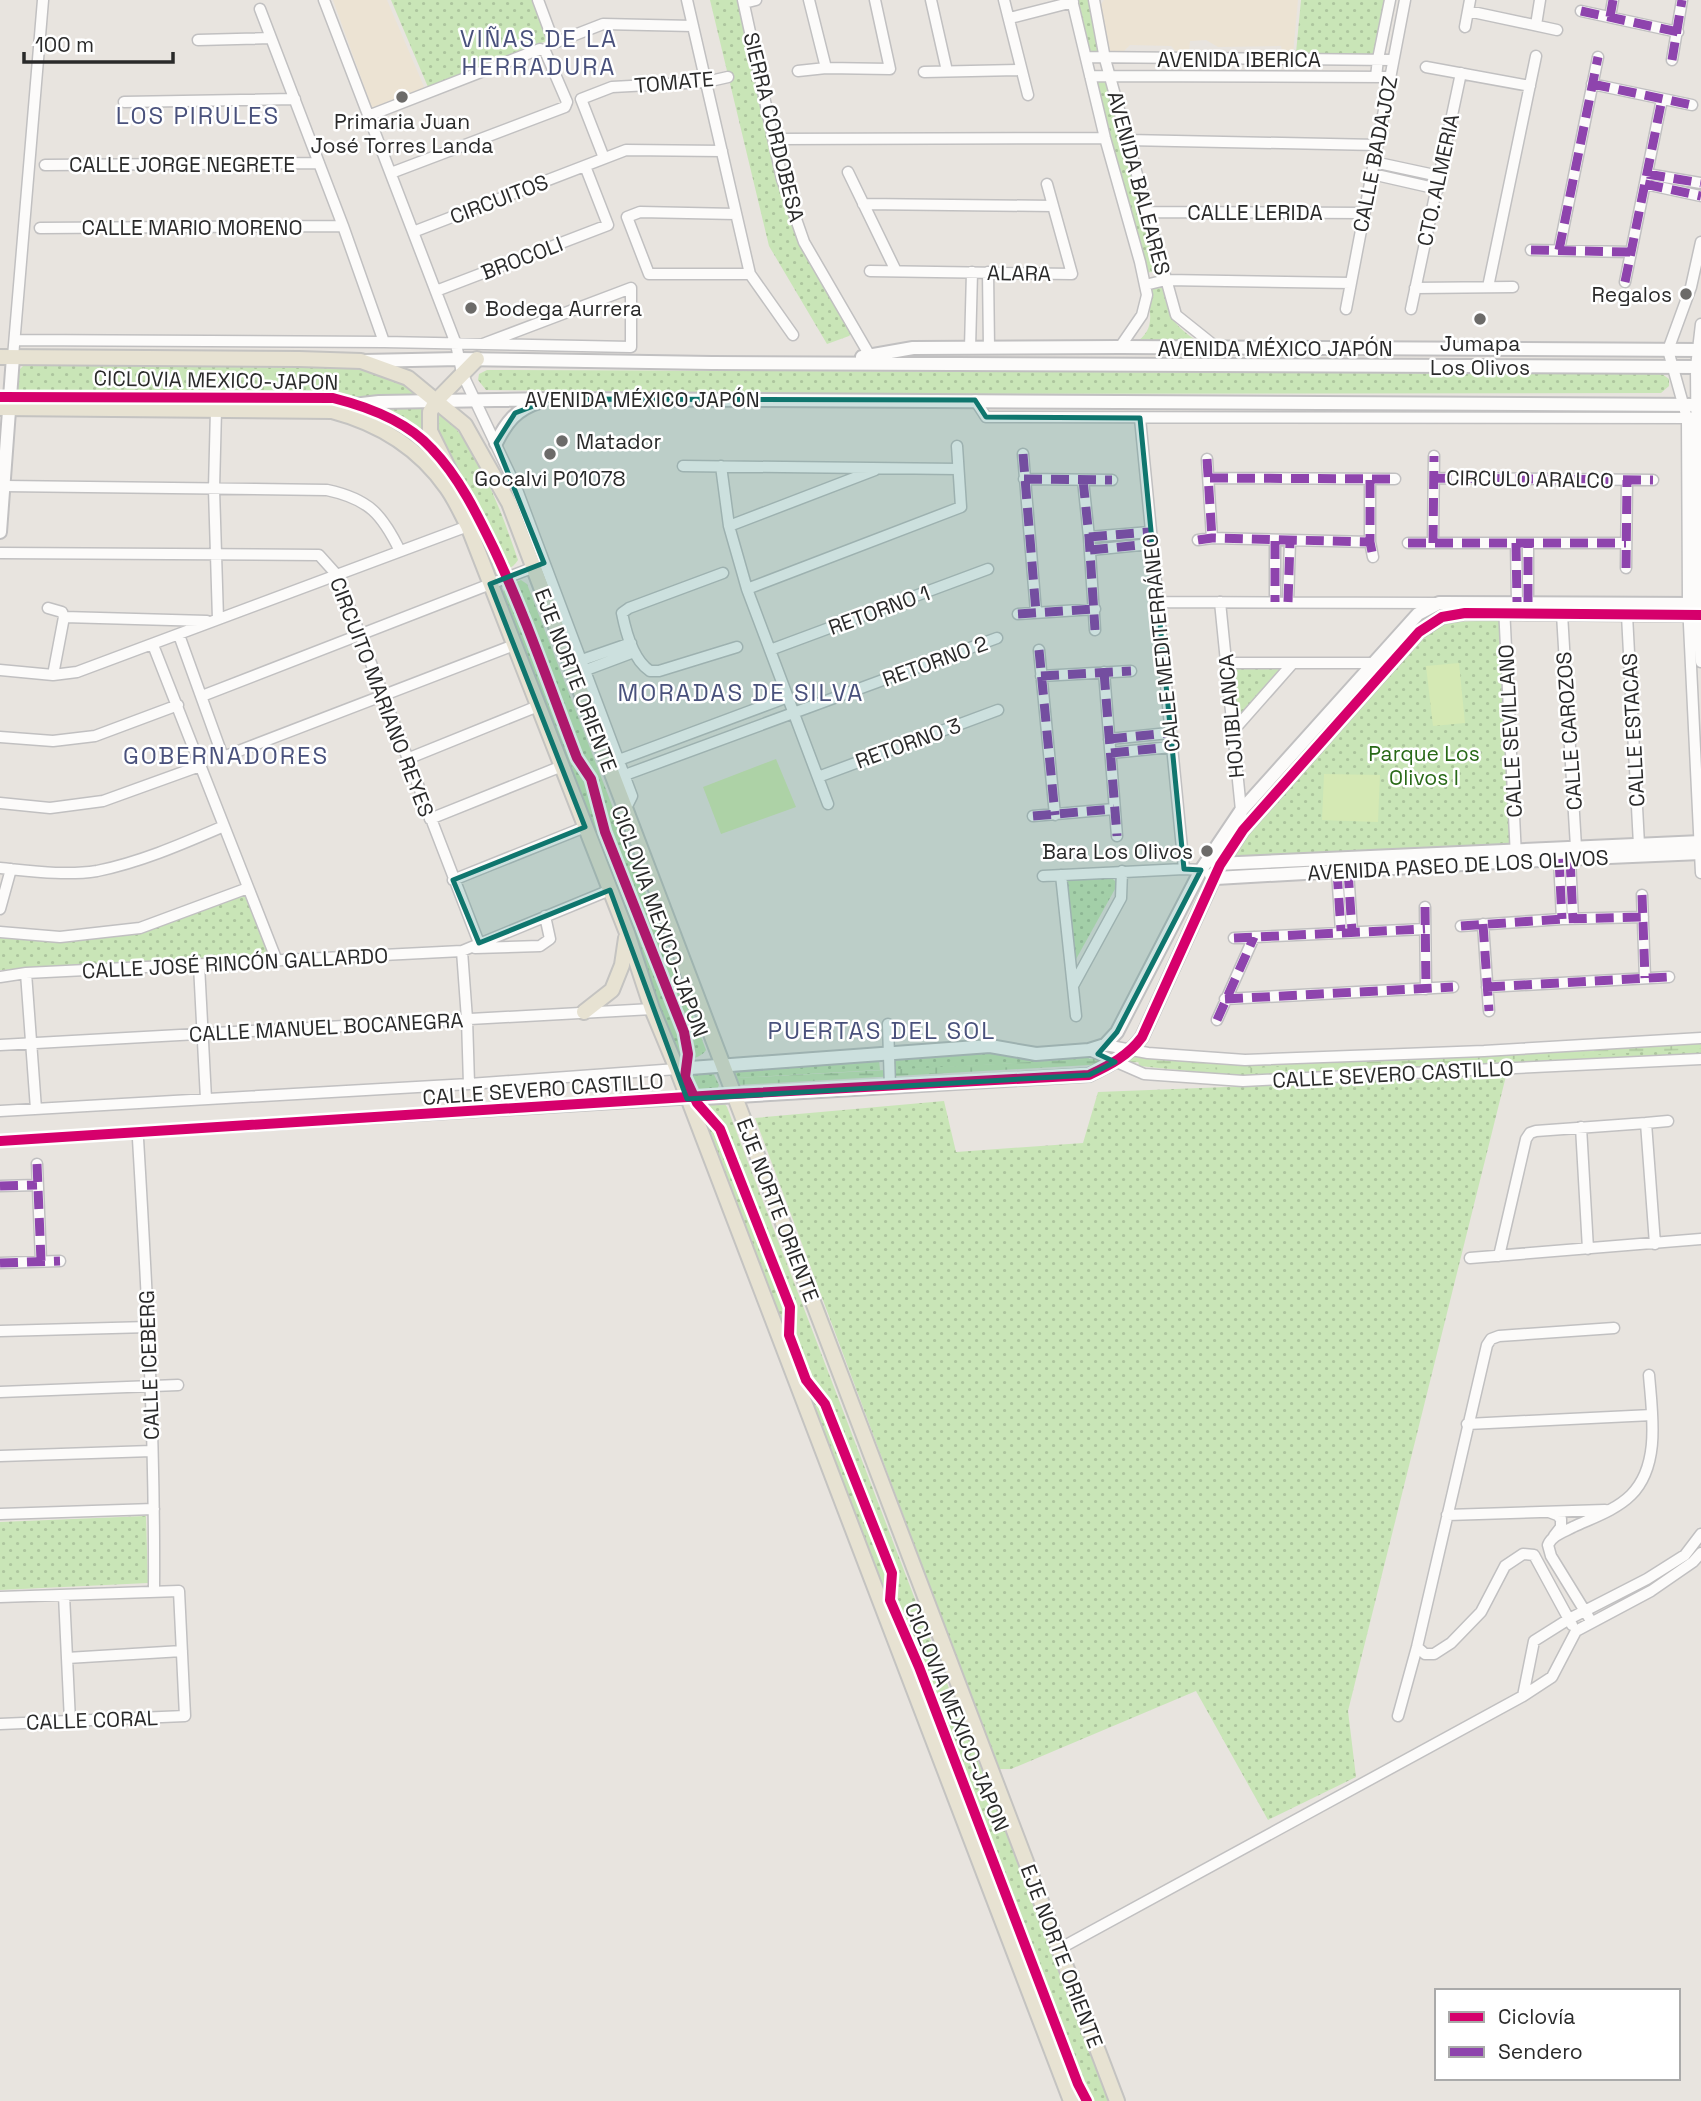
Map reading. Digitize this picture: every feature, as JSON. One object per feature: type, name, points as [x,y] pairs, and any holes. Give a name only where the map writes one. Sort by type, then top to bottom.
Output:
[{"type":"main road","name":"EJE NORTE ORIENTE","points":[[7,357],[360,361],[408,378],[465,425],[509,503],[539,565],[549,609],[1117,2101]]},
{"type":"main road","points":[[468,526],[471,514],[430,430],[429,412],[461,366],[477,359]]},
{"type":"main road","name":"EJE NORTE ORIENTE","points":[[5,408],[332,411],[359,418],[405,443],[446,487],[468,526],[562,766],[652,1009],[1071,2101]]},
{"type":"main road","points":[[496,480],[516,487]]},
{"type":"main road","points":[[549,609],[565,619]]},
{"type":"main road","points":[[584,1013],[612,990],[622,965],[626,933]]},
{"type":"street","points":[[0,532],[4,486],[7,357],[15,340],[43,0]]},
{"type":"street","points":[[324,0],[456,344],[473,399],[516,487],[539,565],[584,665],[625,775],[632,796],[625,810]]},
{"type":"street","points":[[538,0],[554,43],[603,24],[693,26]]},
{"type":"street","points":[[687,0],[750,274],[793,335]]},
{"type":"street","points":[[743,2],[757,0]]},
{"type":"street","points":[[809,0],[826,68]]},
{"type":"street","points":[[798,71],[826,68],[890,69],[874,0]]},
{"type":"street","points":[[931,0],[947,71]]},
{"type":"street","points":[[1018,0],[1004,1],[1028,95]]},
{"type":"street","name":"AVENIDA BALEARES","points":[[1094,0],[1105,59],[1176,315],[1216,347]]},
{"type":"street","name":"CALLE BADAJOZ","points":[[1377,77],[1390,0]]},
{"type":"street","name":"CALLE BADAJOZ","points":[[1346,309],[1405,0]]},
{"type":"street","points":[[1465,27],[1470,0]]},
{"type":"street","points":[[1536,25],[1540,0]]},
{"type":"street","points":[[1610,18],[1613,0]]},
{"type":"street","points":[[1672,60],[1682,0]]},
{"type":"street","points":[[1010,18],[1073,1]]},
{"type":"street","name":"AVENIDA BALEARES","points":[[1073,1],[1105,138],[1147,295],[1142,315],[1120,347]]},
{"type":"street","name":"SIERRA CORDOBESA","points":[[743,2],[782,179],[804,242],[871,358]]},
{"type":"street","points":[[260,9],[384,342]]},
{"type":"street","points":[[1468,11],[1557,30]]},
{"type":"street","points":[[1581,11],[1678,32]]},
{"type":"street","points":[[198,40],[271,38]]},
{"type":"street","points":[[369,116],[540,49],[545,51],[566,102],[565,107],[391,173]]},
{"type":"street","points":[[1488,287],[1536,56]]},
{"type":"street","name":"AVENIDA IBERICA","points":[[1086,57],[1393,60]]},
{"type":"street","points":[[1559,250],[1598,57]]},
{"type":"street","points":[[1251,59],[1251,76]]},
{"type":"street","points":[[1426,67],[1530,86]]},
{"type":"street","points":[[924,72],[1020,70]]},
{"type":"street","name":"CTO. ALMERIA","points":[[1411,309],[1461,73]]},
{"type":"street","name":"AVENIDA IBERICA","points":[[1090,76],[1390,77]]},
{"type":"street","name":"TOMATE","points":[[604,158],[581,99],[612,87],[706,82],[728,77]]},
{"type":"street","points":[[1592,84],[1692,105]]},
{"type":"street","points":[[124,102],[295,99]]},
{"type":"street","points":[[1625,282],[1662,99]]},
{"type":"street","points":[[774,139],[1105,138]]},
{"type":"street","points":[[1127,140],[1377,145]]},
{"type":"street","name":"CIRCUITOS","points":[[413,232],[626,150],[722,152]]},
{"type":"street","points":[[1374,162],[1439,176]]},
{"type":"street","name":"CALLE JORGE NEGRETE","points":[[45,165],[319,163]]},
{"type":"street","name":"BROCOLI","points":[[436,291],[608,225],[585,166]]},
{"type":"street","points":[[848,172],[896,271]]},
{"type":"street","points":[[1372,174],[1437,189]]},
{"type":"street","points":[[1646,179],[1701,183]]},
{"type":"street","points":[[1646,179],[1701,196]]},
{"type":"street","name":"ALARA","points":[[870,271],[1072,274],[1047,184]]},
{"type":"street","points":[[863,204],[1053,206]]},
{"type":"street","points":[[736,214],[640,212],[627,218],[649,274],[750,274]]},
{"type":"street","name":"CALLE LERIDA","points":[[1146,212],[1364,213]]},
{"type":"street","name":"CALLE MARIO MORENO","points":[[40,228],[343,226]]},
{"type":"street","points":[[1694,412],[1672,366],[1668,350],[1690,287],[1701,242]]},
{"type":"street","points":[[1531,250],[1630,252]]},
{"type":"street","points":[[970,348],[972,272]]},
{"type":"street","points":[[988,272],[989,348]]},
{"type":"street","points":[[1145,285],[1166,280],[1351,283]]},
{"type":"street","points":[[1415,288],[1513,287]]},
{"type":"street","points":[[15,340],[384,342],[631,347],[631,288],[483,344]]},
{"type":"street","points":[[1701,324],[1694,412],[1701,873]]},
{"type":"street","name":"AVENIDA MÉXICO JAPÓN","points":[[477,359],[850,362],[913,348],[1699,350]]},
{"type":"street","points":[[1359,348],[1359,364]]},
{"type":"street","points":[[1516,365],[1517,349]]},
{"type":"street","name":"AVENIDA MÉXICO JAPÓN","points":[[871,358],[1698,367]]},
{"type":"street","points":[[360,361],[461,366]]},
{"type":"street","points":[[496,443],[515,413],[530,405],[552,399]]},
{"type":"street","name":"AVENIDA MÉXICO JAPÓN","points":[[309,410],[379,402],[552,399],[975,401],[1694,412]]},
{"type":"street","points":[[975,401],[986,417],[1694,412]]},
{"type":"street","points":[[216,409],[216,620]]},
{"type":"street","name":"CALLE MEDITERRÁNEO","points":[[1140,418],[1184,866]]},
{"type":"street","points":[[747,589],[961,507],[957,446]]},
{"type":"street","points":[[1023,454],[1036,612]]},
{"type":"street","name":"CIRCULO ARALCO","points":[[1433,543],[1434,456]]},
{"type":"street","points":[[1207,459],[1212,538]]},
{"type":"street","points":[[683,466],[958,469]]},
{"type":"street","points":[[721,466],[729,526],[747,589],[828,804]]},
{"type":"street","points":[[729,526],[881,468]]},
{"type":"street","points":[[1210,478],[1395,479]]},
{"type":"street","name":"CIRCULO ARALCO","points":[[1433,478],[1653,480]]},
{"type":"street","points":[[1024,479],[1112,480]]},
{"type":"street","points":[[1083,480],[1095,630]]},
{"type":"street","points":[[1370,480],[1370,542],[1373,557]]},
{"type":"street","name":"CIRCULO ARALCO","points":[[1626,568],[1627,480]]},
{"type":"street","points":[[4,486],[327,490],[351,495],[373,510],[388,526],[400,551]]},
{"type":"street","points":[[0,670],[52,675],[77,672],[468,526]]},
{"type":"street","points":[[1089,537],[1150,532]]},
{"type":"street","points":[[1198,540],[1212,538],[1370,542]]},
{"type":"street","points":[[1275,541],[1275,602]]},
{"type":"street","points":[[1288,602],[1290,541]]},
{"type":"street","points":[[1408,543],[1626,543]]},
{"type":"street","points":[[1516,543],[1522,602]]},
{"type":"street","points":[[1522,602],[1528,543]]},
{"type":"street","points":[[1090,550],[1151,544]]},
{"type":"street","name":"CIRCUITO MARIANO REYES","points":[[0,553],[319,555],[337,575],[453,880],[470,948],[467,1019],[469,1084]]},
{"type":"street","points":[[202,696],[539,565]]},
{"type":"street","name":"RETORNO 1","points":[[770,650],[988,569]]},
{"type":"street","points":[[723,573],[622,613],[632,648],[650,671],[659,671],[737,647]]},
{"type":"street","points":[[1157,602],[1439,603],[1562,614],[1627,615],[1696,609]]},
{"type":"street","name":"HOJIBLANCA","points":[[1220,602],[1243,830]]},
{"type":"street","points":[[1043,876],[1209,866],[1419,632],[1442,617],[1504,608],[1522,602],[1696,609]]},
{"type":"street","points":[[1105,1045],[1116,1032],[1240,812],[1418,614],[1439,603]]},
{"type":"street","points":[[48,608],[62,612],[64,617],[52,675]]},
{"type":"street","name":"CALLE SEVILLANO","points":[[1504,608],[1516,855]]},
{"type":"street","points":[[1018,614],[1095,609]]},
{"type":"street","points":[[1696,609],[1701,662]]},
{"type":"street","name":"CALLE CAROZOS","points":[[1562,614],[1569,855]]},
{"type":"street","name":"CALLE ESTACAS","points":[[1627,615],[1639,845]]},
{"type":"street","points":[[64,617],[216,620]]},
{"type":"street","points":[[178,635],[223,757],[514,645]]},
{"type":"street","name":"RETORNO 2","points":[[625,775],[997,638]]},
{"type":"street","points":[[153,645],[277,961]]},
{"type":"street","points":[[584,665],[632,648]]},
{"type":"street","points":[[1038,650],[1055,815]]},
{"type":"street","points":[[1227,663],[1372,663]]},
{"type":"street","points":[[1233,731],[1293,663]]},
{"type":"street","points":[[1041,676],[1131,671]]},
{"type":"street","points":[[1104,672],[1117,836]]},
{"type":"street","points":[[619,760],[788,697]]},
{"type":"street","points":[[0,737],[53,741],[95,736],[178,705]]},
{"type":"street","points":[[407,759],[538,706]]},
{"type":"street","name":"RETORNO 3","points":[[818,777],[998,710]]},
{"type":"street","points":[[1110,739],[1170,733]]},
{"type":"street","points":[[687,734],[693,749]]},
{"type":"street","points":[[1111,753],[1171,747]]},
{"type":"street","points":[[0,803],[50,808],[103,800],[200,766]]},
{"type":"street","points":[[430,819],[562,766]]},
{"type":"street","points":[[1033,816],[1114,809]]},
{"type":"street","points":[[0,868],[43,873],[95,871],[150,857],[224,826]]},
{"type":"street","points":[[453,880],[585,827]]},
{"type":"street","name":"AVENIDA PASEO DE LOS OLIVOS","points":[[1216,878],[1342,871],[1516,855],[1569,855],[1639,845],[1700,848]]},
{"type":"street","name":"AVENIDA PASEO DE LOS OLIVOS","points":[[1209,866],[1569,855],[1700,848]]},
{"type":"street","points":[[1569,855],[1573,919]]},
{"type":"street","points":[[1562,919],[1569,855]]},
{"type":"street","points":[[1115,1062],[1142,1037],[1216,878],[1209,866]]},
{"type":"street","points":[[0,909],[11,869]]},
{"type":"street","points":[[1073,985],[1121,898],[1122,871]]},
{"type":"street","points":[[1342,871],[1346,931]]},
{"type":"street","points":[[1061,875],[1076,1016]]},
{"type":"street","points":[[0,932],[60,937],[140,928],[248,888]]},
{"type":"street","name":"CALLE JOSÉ RINCÓN GALLARDO","points":[[470,948],[610,890]]},
{"type":"street","points":[[1642,894],[1645,978]]},
{"type":"street","points":[[1425,906],[1426,989]]},
{"type":"street","name":"CALLE JOSÉ RINCÓN GALLARDO","points":[[0,977],[540,946],[550,939],[545,916]]},
{"type":"street","points":[[1461,926],[1643,917]]},
{"type":"street","points":[[1483,924],[1489,1011]]},
{"type":"street","points":[[1234,938],[1425,929]]},
{"type":"street","points":[[1217,1020],[1254,937]]},
{"type":"street","points":[[199,965],[206,1099]]},
{"type":"street","points":[[26,974],[36,1109]]},
{"type":"street","points":[[1487,987],[1669,977]]},
{"type":"street","points":[[1225,999],[1453,987]]},
{"type":"street","name":"CALLE MANUEL BOCANEGRA","points":[[0,1045],[652,1009]]},
{"type":"street","points":[[888,1024],[890,1087]]},
{"type":"street","name":"CALLE SEVERO CASTILLO","points":[[0,1111],[469,1084],[990,1046],[1036,1054],[1089,1050],[1105,1045],[1133,1048],[1148,1053],[1245,1060],[1484,1051],[1701,1038]]},
{"type":"street","name":"CALLE SEVERO CASTILLO","points":[[1089,1050],[1144,1074],[1243,1081],[1701,1059]]},
{"type":"street","name":"CALLE SEVERO CASTILLO","points":[[0,1141],[734,1094],[1089,1075],[1115,1062]]},
{"type":"street","points":[[1499,1256],[1526,1139],[1530,1133],[1668,1121]]},
{"type":"street","points":[[1646,1123],[1655,1244]]},
{"type":"street","points":[[1581,1127],[1588,1249]]},
{"type":"street","name":"CALLE ICEBERG","points":[[138,1139],[149,1327],[155,1509],[154,1591]]},
{"type":"street","points":[[37,1164],[41,1261]]},
{"type":"street","points":[[0,1186],[37,1185]]},
{"type":"street","points":[[1470,1258],[1701,1239]]},
{"type":"street","points":[[1686,1241],[1701,1246]]},
{"type":"street","points":[[0,1263],[60,1261]]},
{"type":"street","points":[[0,1331],[149,1327]]},
{"type":"street","points":[[1398,1716],[1417,1647],[1487,1345],[1491,1339],[1499,1336],[1614,1328]]},
{"type":"street","points":[[1554,1536],[1609,1510],[1631,1495],[1646,1473],[1651,1449],[1649,1375]]},
{"type":"street","points":[[0,1392],[178,1385]]},
{"type":"street","points":[[1467,1424],[1652,1415]]},
{"type":"street","points":[[0,1456],[152,1451]]},
{"type":"street","points":[[0,1514],[155,1509]]},
{"type":"street","points":[[1543,1510],[1561,1519],[1561,1527],[1548,1545],[1550,1556],[1591,1621]]},
{"type":"street","points":[[1447,1514],[1609,1510]]},
{"type":"street","points":[[1523,1696],[1534,1641],[1584,1610],[1647,1579],[1685,1555],[1701,1534]]},
{"type":"street","points":[[1417,1647],[1425,1654],[1434,1654],[1466,1630],[1481,1612],[1505,1566],[1523,1553],[1534,1555],[1576,1630]]},
{"type":"street","points":[[1059,1949],[1523,1696],[1552,1677],[1576,1630],[1651,1591],[1693,1562],[1701,1553]]},
{"type":"street","points":[[0,1597],[179,1591],[182,1651],[67,1658]]},
{"type":"street","points":[[64,1595],[70,1721]]},
{"type":"street","name":"CALLE CORAL","points":[[0,1724],[185,1716],[182,1651]]},
{"type":"highlighted area","points":[[552,399],[975,400],[986,417],[1140,418],[1184,869],[1201,870],[1117,1032],[1098,1054],[1115,1062],[1089,1075],[687,1099],[610,890],[479,943],[453,880],[585,827],[490,584],[544,563],[496,443],[515,413]]},
{"type":"shaded area","points":[[333,0],[387,0],[425,89],[373,111]]},
{"type":"shaded area","points":[[1104,0],[1298,0],[1293,54],[1283,54],[1281,46],[1218,47],[1206,40],[1190,41],[1189,52],[1177,52],[1171,46],[1130,45],[1121,54],[1111,54],[1107,48],[1099,7]]},
{"type":"green space","points":[[391,0],[533,0],[549,40],[428,87]]},
{"type":"green space","points":[[710,0],[737,0],[775,158],[793,217],[853,332],[849,336],[827,344],[769,246]]},
{"type":"green space","points":[[1076,0],[1092,0],[1103,54],[1087,55]]},
{"type":"green space","points":[[1301,0],[1384,0],[1373,54],[1296,53]]},
{"type":"green space","points":[[1106,77],[1156,271],[1146,273],[1096,78]]},
{"type":"green space","points":[[1162,285],[1173,319],[1183,331],[1200,343],[1134,343],[1149,326],[1146,288]]},
{"type":"green space","points":[[23,366],[348,368],[372,372],[402,383],[428,400],[450,421],[468,445],[496,501],[518,560],[508,569],[495,571],[451,479],[407,434],[372,416],[323,403],[22,401],[17,395],[17,372]]},
{"type":"green space","points":[[487,370],[1662,374],[1669,379],[1669,386],[1661,393],[901,394],[486,390],[478,380],[479,374]]},
{"type":"green space","points":[[521,580],[527,584],[706,1050],[697,1057],[685,1058],[678,1055],[501,596],[506,586]]},
{"type":"green space","name":"Parque Los Olivos I","points":[[1502,620],[1513,844],[1232,859],[1249,832],[1430,631],[1450,622]]},
{"type":"green space","points":[[1459,663],[1465,723],[1433,726],[1426,666]]},
{"type":"green space","points":[[1286,666],[1236,722],[1231,667]]},
{"type":"green space","points":[[776,759],[796,807],[721,834],[703,787]]},
{"type":"green space","points":[[1324,774],[1380,775],[1378,822],[1322,820]]},
{"type":"green space","points":[[1111,877],[1116,882],[1115,889],[1075,961],[1067,879]]},
{"type":"green space","points":[[244,893],[271,958],[0,970],[0,938],[70,940],[139,932]]},
{"type":"green space","points":[[1701,1039],[1701,1054],[1248,1077],[1139,1066],[1137,1054],[1251,1064]]},
{"type":"green space","points":[[1701,1044],[1701,1049],[1253,1073],[1141,1062],[738,1085],[737,1078],[1142,1056],[1254,1068]]},
{"type":"green space","points":[[989,1053],[1031,1058],[1088,1055],[1089,1059],[896,1070],[894,1059]]},
{"type":"green space","points":[[879,1059],[880,1070],[737,1078],[733,1067]]},
{"type":"green space","points":[[711,1068],[719,1085],[717,1090],[699,1094],[692,1091],[687,1073]]},
{"type":"green space","points":[[1506,1076],[1348,1711],[1356,1777],[1268,1820],[1196,1691],[1011,1769],[998,1769],[755,1118],[944,1101],[956,1152],[1083,1143],[1098,1092]]},
{"type":"green space","points":[[706,1103],[725,1104],[727,1107],[955,1704],[1023,1872],[1108,2101],[1079,2101],[699,1110]]},
{"type":"green space","points":[[146,1516],[148,1583],[0,1590],[0,1522]]},
{"type":"marked path","points":[[1610,17],[1613,0]]},
{"type":"marked path","points":[[1672,60],[1682,0]]},
{"type":"marked path","points":[[1581,11],[1678,32]]},
{"type":"marked path","points":[[1559,250],[1598,57]]},
{"type":"marked path","points":[[1592,84],[1692,105]]},
{"type":"marked path","points":[[1625,282],[1662,99]]},
{"type":"marked path","points":[[1647,174],[1701,183]]},
{"type":"marked path","points":[[1645,184],[1701,196]]},
{"type":"marked path","points":[[1531,250],[1630,252]]},
{"type":"marked path","points":[[1023,454],[1036,612]]},
{"type":"marked path","points":[[1433,543],[1434,456]]},
{"type":"marked path","points":[[1207,459],[1212,538]]},
{"type":"marked path","points":[[1210,478],[1395,479]]},
{"type":"marked path","points":[[1434,478],[1653,480]]},
{"type":"marked path","points":[[1024,479],[1112,480]]},
{"type":"marked path","points":[[1083,480],[1095,630]]},
{"type":"marked path","points":[[1370,480],[1370,542],[1373,557]]},
{"type":"marked path","points":[[1626,568],[1627,480]]},
{"type":"marked path","points":[[1089,537],[1150,532]]},
{"type":"marked path","points":[[1198,540],[1212,538],[1370,542]]},
{"type":"marked path","points":[[1275,541],[1275,602]]},
{"type":"marked path","points":[[1288,602],[1290,541]]},
{"type":"marked path","points":[[1408,543],[1626,543]]},
{"type":"marked path","points":[[1516,543],[1517,602]]},
{"type":"marked path","points":[[1528,543],[1528,602]]},
{"type":"marked path","points":[[1090,550],[1151,544]]},
{"type":"marked path","points":[[1018,614],[1095,609]]},
{"type":"marked path","points":[[1039,650],[1055,815]]},
{"type":"marked path","points":[[1041,676],[1131,671]]},
{"type":"marked path","points":[[1104,672],[1117,836]]},
{"type":"marked path","points":[[1109,739],[1169,733]]},
{"type":"marked path","points":[[1111,753],[1171,747]]},
{"type":"marked path","points":[[1033,816],[1114,809]]},
{"type":"marked path","points":[[1559,859],[1562,919]]},
{"type":"marked path","points":[[1570,859],[1573,919]]},
{"type":"marked path","points":[[1348,870],[1352,931]]},
{"type":"marked path","points":[[1337,871],[1341,931]]},
{"type":"marked path","points":[[1642,895],[1645,978]]},
{"type":"marked path","points":[[1425,907],[1426,989]]},
{"type":"marked path","points":[[1461,926],[1643,917]]},
{"type":"marked path","points":[[1483,924],[1489,1011]]},
{"type":"marked path","points":[[1234,938],[1425,929]]},
{"type":"marked path","points":[[1217,1020],[1254,937]]},
{"type":"marked path","points":[[1487,987],[1669,977]]},
{"type":"marked path","points":[[1225,999],[1453,987]]},
{"type":"marked path","points":[[37,1164],[41,1261]]},
{"type":"marked path","points":[[0,1186],[37,1185]]},
{"type":"marked path","points":[[0,1263],[60,1261]]},
{"type":"cycle path","name":"CICLOVIA MEXICO-JAPON","points":[[0,397],[333,398],[374,411],[411,430],[442,460],[459,484],[506,575],[577,758],[591,779],[605,832],[684,1032],[688,1054],[685,1077],[697,1103],[720,1129],[790,1307],[789,1335],[806,1380],[825,1404],[892,1573],[890,1600],[919,1667],[1078,2084],[1087,2101]]},
{"type":"cycle path","points":[[0,1141],[734,1094],[1089,1075],[1125,1055],[1142,1037],[1220,865],[1243,830],[1419,632],[1442,617],[1465,613],[1701,615]]},
{"type":"place","name":"Primaria Juan José Torres Landa","points":[[402,97]]},
{"type":"place","name":"Regalos","points":[[1686,294]]},
{"type":"place","name":"Bodega Aurrera","points":[[471,308]]},
{"type":"place","name":"Jumapa Los Olivos","points":[[1480,319]]},
{"type":"place","name":"Matador","points":[[562,441]]},
{"type":"place","name":"Gocalvi P01078","points":[[550,454]]},
{"type":"place","name":"Bara Los Olivos","points":[[1207,851]]},
{"type":"district","name":"VIÑAS DE LA HERRADURA","points":[[539,52]]},
{"type":"district","name":"LOS PIRULES","points":[[198,115]]},
{"type":"district","name":"MORADAS DE SILVA","points":[[741,692]]},
{"type":"district","name":"GOBERNADORES","points":[[226,755]]},
{"type":"district","name":"PUERTAS DEL SOL","points":[[882,1030]]}]
